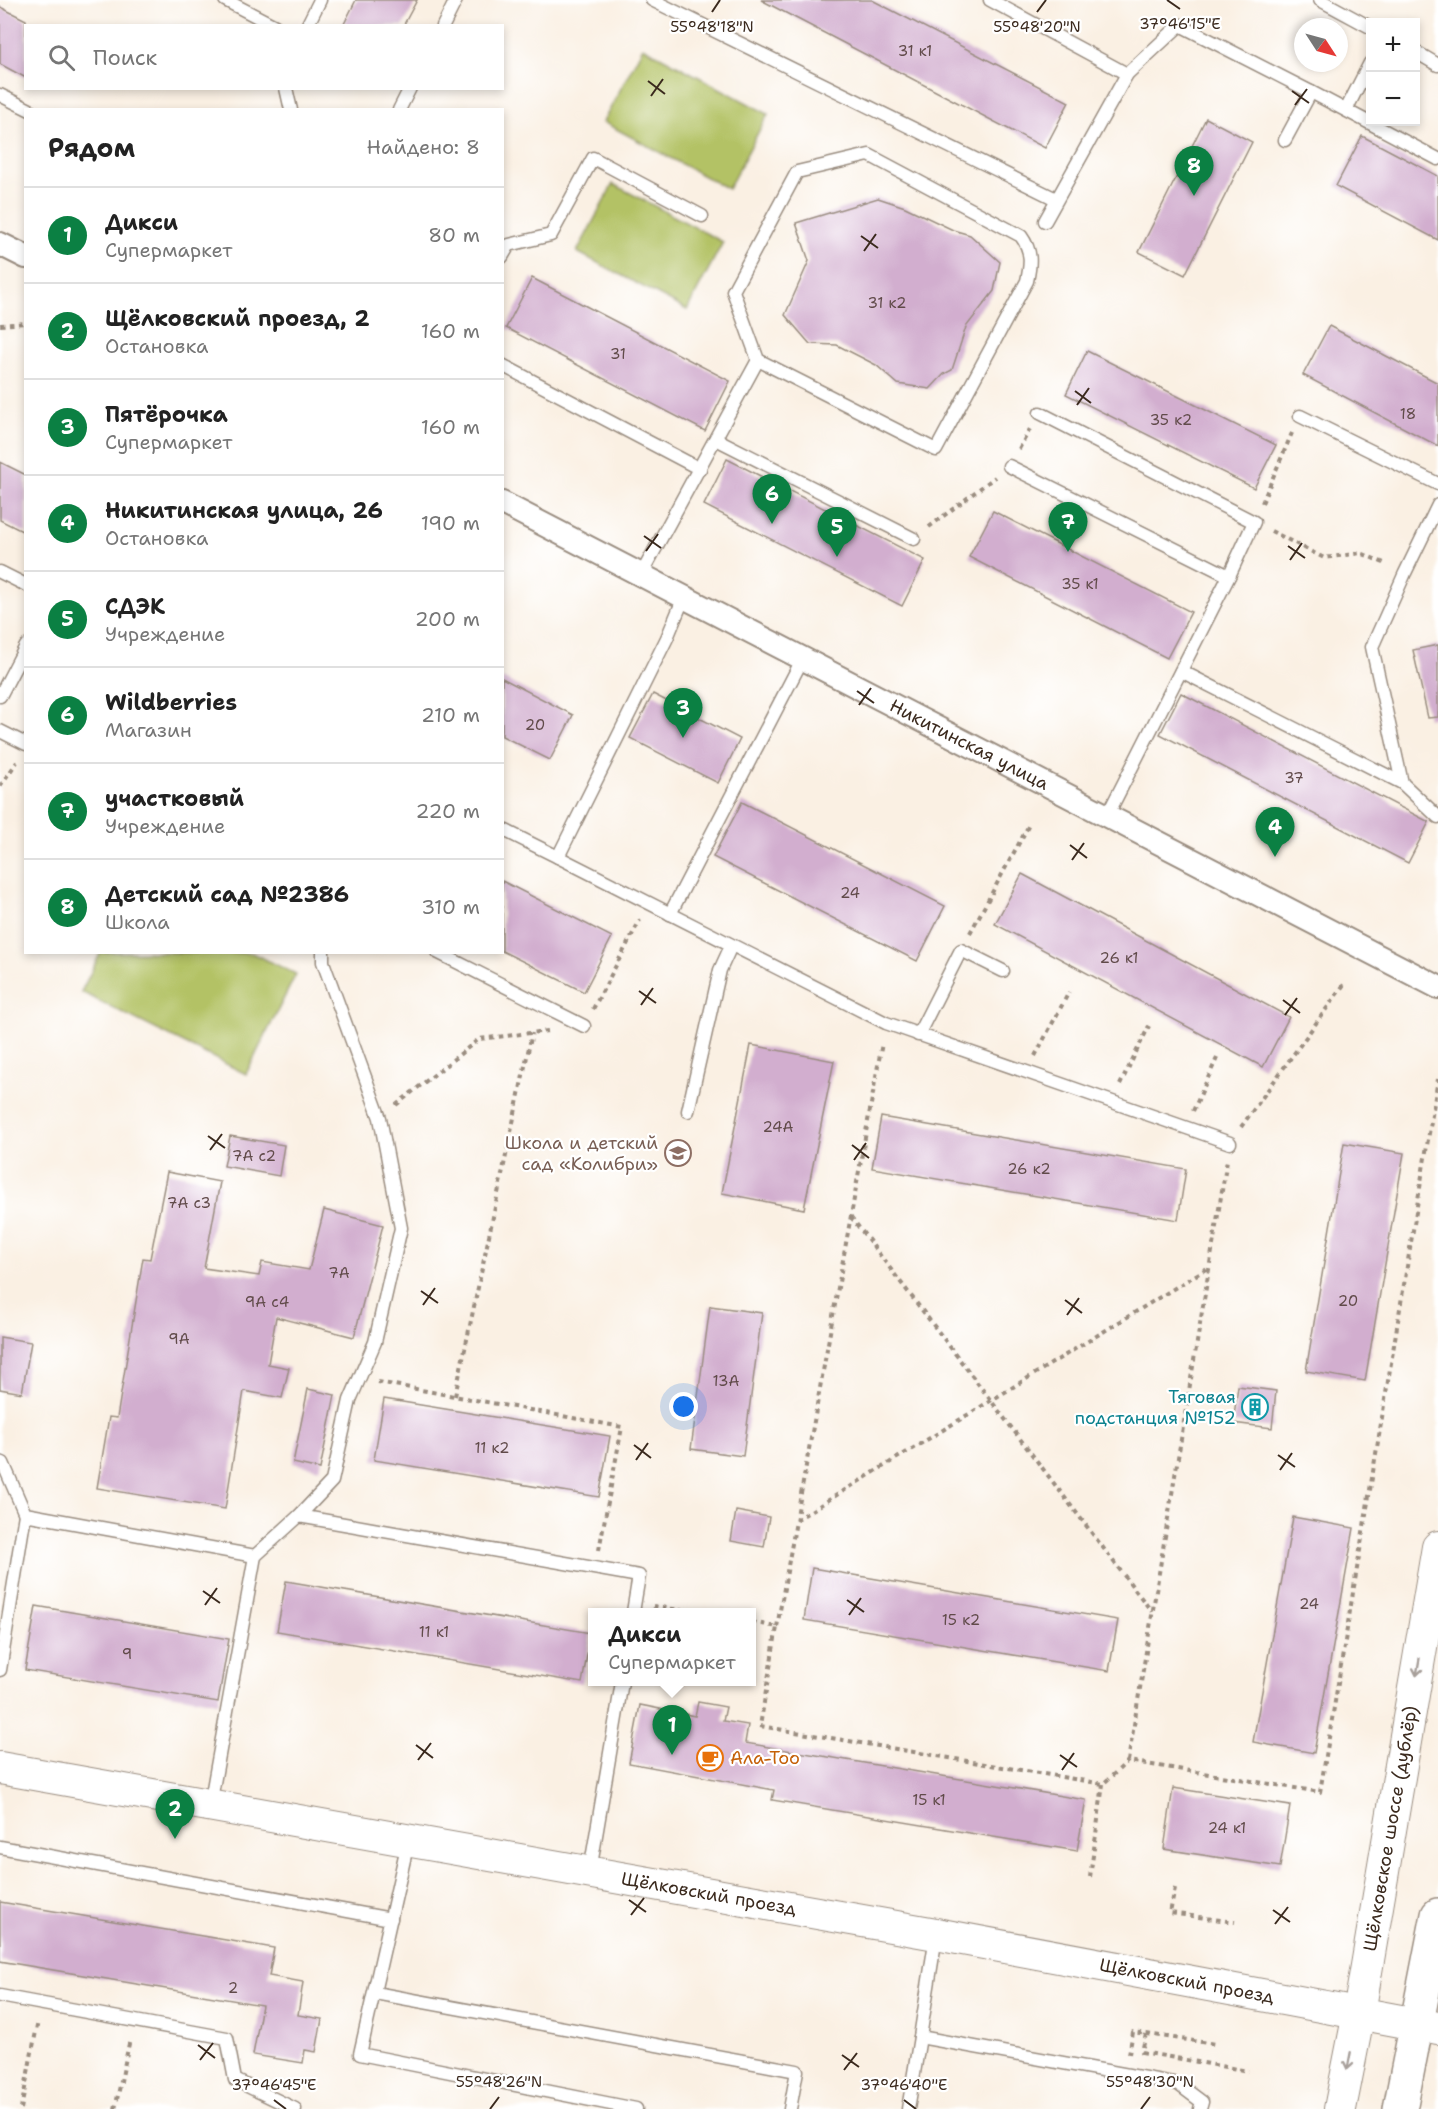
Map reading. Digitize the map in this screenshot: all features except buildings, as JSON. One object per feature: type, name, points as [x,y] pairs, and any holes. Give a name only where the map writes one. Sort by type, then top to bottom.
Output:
[{"type":"main road","points":[[1401,2109],[1428,2026],[1438,1915]]},
{"type":"street","points":[[0,244],[24,256]]},
{"type":"street","name":"Никитинская улица","points":[[504,504],[1438,987]]},
{"type":"street","name":"Щёлковское шоссе (дублёр)","points":[[1340,2109],[1359,2013],[1438,1547]]},
{"type":"street","name":"Щёлковский проезд","points":[[0,1768],[936,1934],[1428,2026]]},
{"type":"lane","points":[[225,0],[271,24]]},
{"type":"lane","points":[[308,24],[320,0]]},
{"type":"lane","points":[[444,24],[456,0]]},
{"type":"lane","points":[[652,0],[1056,199]]},
{"type":"lane","points":[[990,0],[1127,74]]},
{"type":"lane","points":[[1320,0],[1366,24]]},
{"type":"lane","points":[[1045,221],[1127,74],[1180,25],[1438,159]]},
{"type":"lane","points":[[1420,54],[1438,65]]},
{"type":"lane","points":[[1346,110],[1366,72]]},
{"type":"lane","points":[[286,90],[291,108]]},
{"type":"lane","points":[[400,108],[409,90]]},
{"type":"lane","points":[[1285,140],[1311,92]]},
{"type":"lane","points":[[0,94],[26,108]]},
{"type":"lane","points":[[641,575],[758,360],[733,291],[797,172],[869,155],[1021,236],[1028,246],[1031,263],[1027,281],[936,450],[758,360]]},
{"type":"lane","points":[[504,253],[508,245],[551,235],[593,158],[702,216]]},
{"type":"lane","points":[[504,366],[700,469]]},
{"type":"lane","points":[[1040,413],[1254,522],[1107,816]]},
{"type":"lane","points":[[1300,416],[1438,484]]},
{"type":"lane","points":[[716,439],[914,539]]},
{"type":"lane","points":[[1009,466],[1229,576]]},
{"type":"lane","points":[[1402,783],[1372,647],[1438,505]]},
{"type":"lane","points":[[0,573],[24,584]]},
{"type":"lane","points":[[558,857],[667,638],[684,597]]},
{"type":"lane","points":[[0,696],[24,650]]},
{"type":"lane","points":[[670,914],[803,658]]},
{"type":"lane","points":[[1181,671],[1402,783],[1438,817]]},
{"type":"lane","points":[[0,731],[24,743]]},
{"type":"lane","points":[[504,830],[886,1023],[1230,1143]]},
{"type":"lane","points":[[688,1111],[720,970],[731,946]]},
{"type":"lane","points":[[918,1035],[961,950],[1003,971]]},
{"type":"lane","points":[[210,1805],[255,1556],[299,1516],[332,1481],[350,1400],[375,1342],[401,1228],[380,1118],[323,962],[323,954]]},
{"type":"lane","points":[[440,954],[584,1026]]},
{"type":"lane","points":[[0,1462],[3,1463],[25,1514],[0,1670]]},
{"type":"lane","points":[[25,1514],[255,1556]]},
{"type":"lane","points":[[299,1516],[639,1576],[634,1607]]},
{"type":"lane","points":[[590,1872],[621,1686]]},
{"type":"lane","points":[[408,1840],[360,2054],[636,2109]]},
{"type":"lane","points":[[0,1846],[391,1919]]},
{"type":"lane","points":[[908,2109],[936,1934]]},
{"type":"lane","points":[[375,1993],[797,2071],[790,2109]]},
{"type":"lane","points":[[0,1996],[227,2038],[235,2079],[295,2109]]},
{"type":"lane","points":[[920,2037],[1178,2084],[1202,2102],[1200,2109]]},
{"type":"path","points":[[0,325],[24,323]]},
{"type":"path","points":[[914,539],[1009,466],[1040,413]]},
{"type":"path","points":[[1300,416],[1254,522],[1324,558],[1362,553],[1405,573]]},
{"type":"path","points":[[0,786],[19,759]]},
{"type":"path","points":[[961,950],[1030,822]]},
{"type":"path","points":[[1090,1877],[1103,1784],[1128,1761],[1230,1143],[1345,983]]},
{"type":"path","points":[[1027,1073],[1069,992]]},
{"type":"path","points":[[886,1023],[760,1726],[1103,1784]]},
{"type":"path","points":[[1111,1102],[1149,1026]]},
{"type":"path","points":[[455,1396],[532,1033]]},
{"type":"path","points":[[1185,1128],[1217,1058]]},
{"type":"path","points":[[1128,1761],[1320,1791],[1438,1079]]},
{"type":"path","points":[[851,1217],[1152,1613]]},
{"type":"path","points":[[795,1521],[1209,1267]]},
{"type":"path","points":[[359,1378],[622,1427],[596,1568]]},
{"type":"path","points":[[756,1623],[777,1627]]},
{"type":"path","points":[[1174,1888],[1170,1912],[1235,1922]]},
{"type":"path","points":[[21,2109],[41,2003]]},
{"type":"path","points":[[115,2109],[134,2021]]},
{"type":"path","points":[[1126,2076],[1133,2032],[1215,2044]]},
{"type":"path","points":[[1146,2034],[1143,2052],[1248,2071]]},
{"type":"green space","points":[[643,47],[768,114],[728,189],[603,122]]},
{"type":"green space","points":[[613,184],[723,242],[687,310],[577,252]]},
{"type":"green space","points":[[100,954],[254,954],[296,974],[246,1074],[81,992]]},
{"type":"place","name":"Детский сад №2386","points":[[1194,196]]},
{"type":"place","name":"Wildberries","points":[[772,524]]},
{"type":"place","name":"участковый","points":[[1068,552]]},
{"type":"place","name":"СДЭК","points":[[837,557]]},
{"type":"place","name":"Пятёрочка","points":[[683,738]]},
{"type":"place","name":"Никитинская улица, 26","points":[[1275,857]]},
{"type":"place","name":"Школа и детский сад «Колибри»","points":[[678,1153]]},
{"type":"place","name":"Тяговая подстанция №152","points":[[1255,1407]]},
{"type":"place","name":"Дикси","points":[[672,1755]]},
{"type":"place","name":"Ала-Тоо","points":[[710,1758]]},
{"type":"place","name":"Щёлковский проезд, 2","points":[[175,1839]]}]
